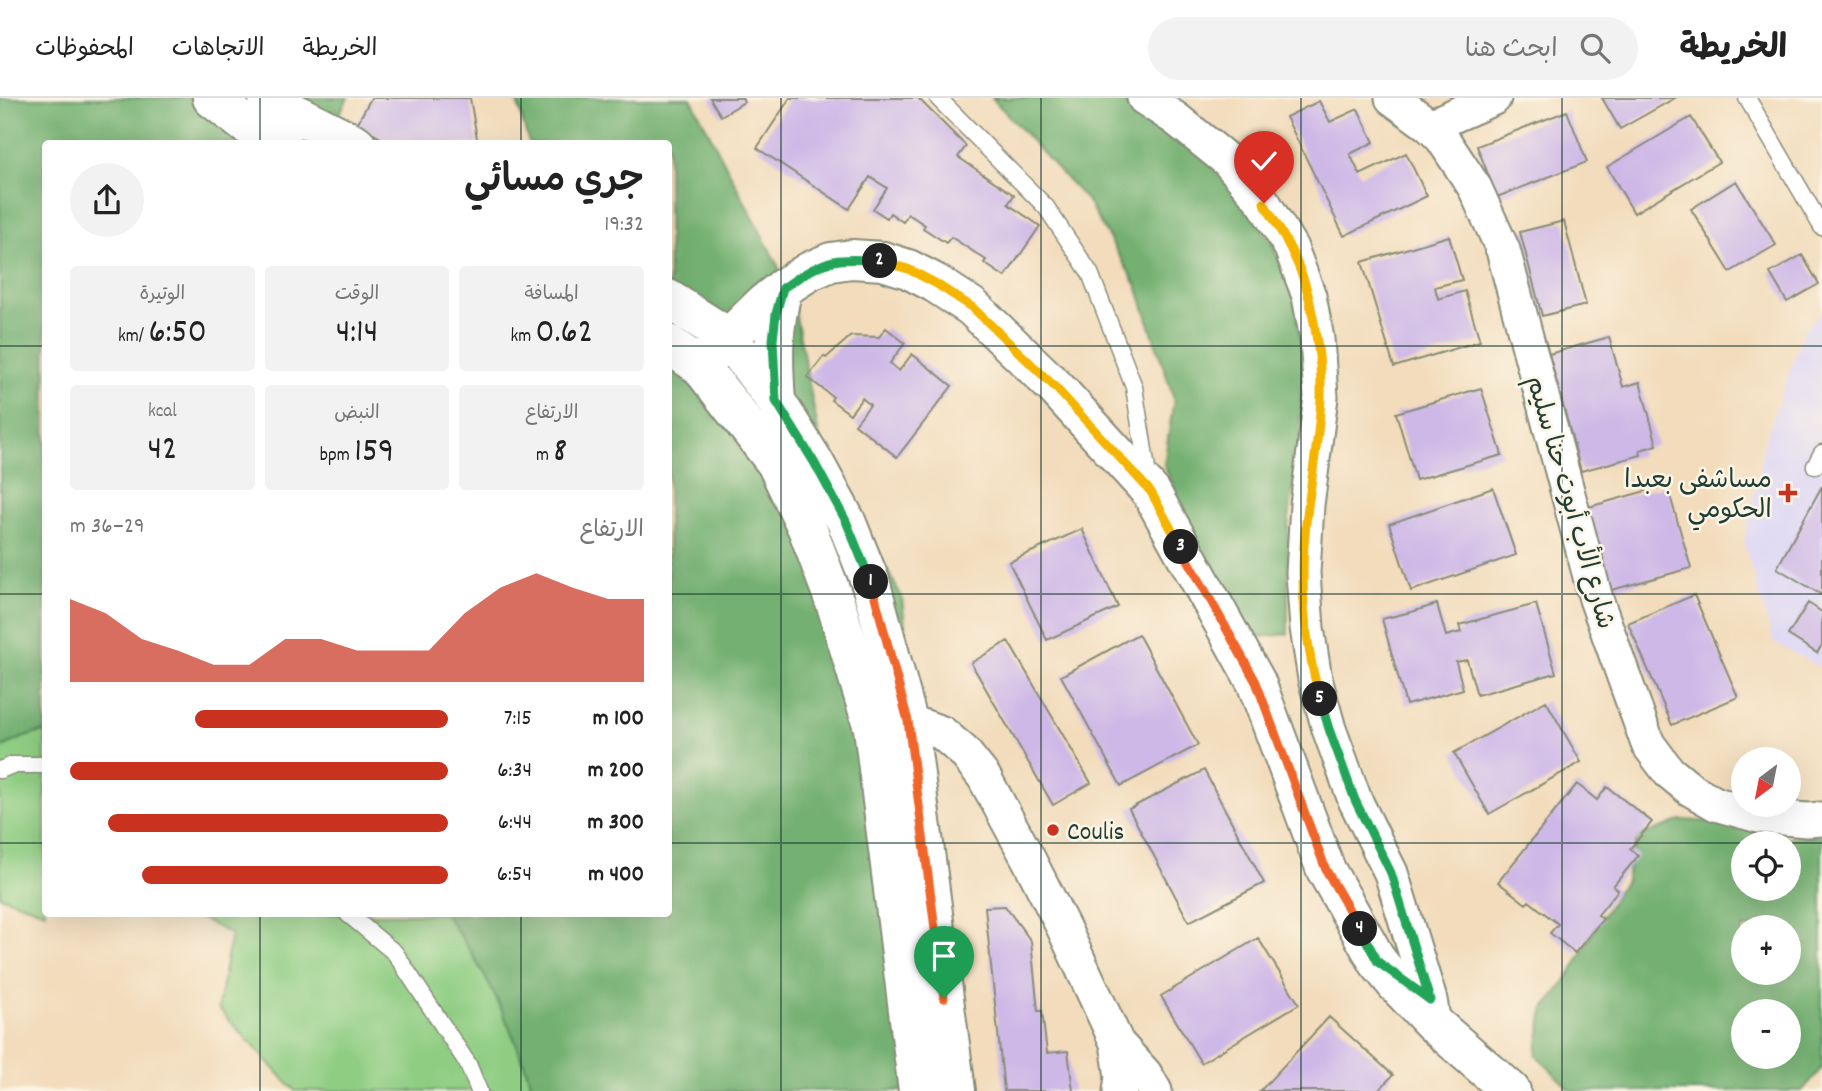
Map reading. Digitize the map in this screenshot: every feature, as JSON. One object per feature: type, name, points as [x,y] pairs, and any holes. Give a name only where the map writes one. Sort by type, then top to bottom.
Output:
[{"type":"main road","points":[[212,98],[244,123],[275,140]]},
{"type":"main road","points":[[268,98],[348,140]]},
{"type":"main road","points":[[700,366],[763,304],[783,288],[831,261],[883,261],[908,269],[972,307],[1056,388],[1151,492],[1256,682],[1326,870],[1378,962],[1511,1091]]},
{"type":"main road","points":[[776,401],[773,340],[783,288]]},
{"type":"main road","points":[[672,302],[728,337],[776,401],[846,521],[870,581],[891,724],[956,1091]]},
{"type":"main road","points":[[672,347],[700,366],[776,463],[807,528],[837,608],[891,724],[918,1091]]},
{"type":"main road","points":[[1432,1012],[1540,1091]]},
{"type":"street","points":[[1144,98],[1176,119],[1228,160],[1264,203],[1291,247],[1309,296],[1317,339],[1321,397],[1307,505],[1303,573],[1307,628],[1315,679],[1329,729],[1355,800],[1391,873],[1432,1012]]},
{"type":"street","name":"شارع الأب أبوت حنا سليم","points":[[1392,98],[1442,138],[1475,187],[1503,250],[1596,599],[1648,744],[1669,772],[1690,789],[1716,804],[1759,816],[1822,819]]},
{"type":"street","points":[[1430,126],[1494,98]]},
{"type":"street","points":[[891,724],[942,733],[964,752],[984,776],[1064,929],[1117,1043],[1122,1077],[1120,1091]]},
{"type":"street","points":[[1117,1043],[1145,1074],[1155,1091]]},
{"type":"lane","points":[[937,98],[1046,207],[1090,273],[1134,387],[1151,492]]},
{"type":"lane","points":[[1747,98],[1822,227]]},
{"type":"lane","points":[[0,770],[12,765],[42,765]]},
{"type":"lane","points":[[352,917],[396,953],[468,1063],[479,1091]]},
{"type":"shaded area","name":"مساشفى بعبدا الحكومي","points":[[1822,311],[1822,668],[1774,643],[1744,543],[1764,444],[1803,332]]},
{"type":"green space","points":[[0,98],[348,98],[325,140],[42,140],[42,732],[0,748]]},
{"type":"green space","points":[[516,98],[691,98],[791,291],[822,451],[902,597],[953,1091],[534,1091],[497,999],[447,917],[672,917],[672,373],[686,372],[672,360],[672,140],[528,140]]},
{"type":"green space","points":[[992,98],[1118,98],[1164,124],[1224,175],[1272,244],[1294,296],[1304,367],[1299,445],[1288,526],[1288,634],[1249,638],[1211,572],[1164,465],[1174,399],[1137,286],[1088,202]]},
{"type":"green space","points":[[42,732],[42,911],[0,896],[0,748]]},
{"type":"green space","points":[[1682,820],[1735,823],[1756,831],[1731,831],[1731,901],[1801,901],[1801,836],[1822,835],[1822,1068],[1802,1091],[1571,1091],[1536,1055],[1544,1010],[1571,973],[1626,879],[1637,837]]},
{"type":"green space","points":[[198,917],[447,917],[497,999],[534,1091],[295,1091],[218,1008],[231,934]]},
{"type":"building","points":[[371,98],[470,98],[477,140],[384,140],[357,124]]},
{"type":"building","points":[[710,98],[742,98],[744,102],[721,116]]},
{"type":"building","points":[[790,98],[918,98],[966,146],[958,157],[1014,195],[1008,204],[1040,226],[1005,277],[984,263],[986,260],[951,237],[946,243],[908,214],[903,222],[890,213],[887,218],[873,209],[887,188],[870,177],[849,209],[757,148]]},
{"type":"building","points":[[1602,98],[1675,98],[1620,129]]},
{"type":"building","points":[[1319,101],[1330,122],[1358,109],[1374,142],[1350,154],[1360,175],[1406,153],[1427,196],[1344,236],[1286,117]]},
{"type":"building","points":[[1567,111],[1587,162],[1497,197],[1477,146]]},
{"type":"building","points":[[1691,117],[1719,162],[1634,213],[1607,167]]},
{"type":"building","points":[[1736,181],[1776,245],[1730,272],[1691,209]]},
{"type":"building","points":[[1564,221],[1586,305],[1542,316],[1520,232]]},
{"type":"building","points":[[1449,236],[1462,280],[1435,287],[1438,299],[1465,291],[1480,341],[1394,367],[1362,262]]},
{"type":"building","points":[[1802,255],[1819,284],[1787,302],[1770,273]]},
{"type":"building","points":[[886,328],[905,343],[890,363],[899,371],[912,354],[952,386],[897,457],[855,424],[870,405],[862,398],[850,414],[807,377],[824,356],[826,358],[851,336],[879,337]]},
{"type":"building","points":[[1609,337],[1623,387],[1640,382],[1657,445],[1640,450],[1641,455],[1581,471],[1549,354]]},
{"type":"building","points":[[1481,388],[1502,455],[1416,480],[1396,413]]},
{"type":"building","points":[[1667,485],[1691,568],[1608,591],[1585,508]]},
{"type":"building","points":[[1822,486],[1822,595],[1777,568]]},
{"type":"building","points":[[1493,488],[1516,555],[1411,591],[1389,524]]},
{"type":"building","points":[[1082,529],[1118,607],[1047,640],[1009,562]]},
{"type":"building","points":[[1694,595],[1738,697],[1672,725],[1628,623]]},
{"type":"building","points":[[1808,603],[1822,612],[1822,645],[1817,653],[1788,635]]},
{"type":"building","points":[[1437,604],[1446,636],[1461,632],[1459,625],[1536,604],[1556,673],[1477,695],[1467,660],[1456,662],[1463,689],[1406,705],[1382,619]]},
{"type":"building","points":[[1138,634],[1198,745],[1121,786],[1061,676]]},
{"type":"building","points":[[1008,641],[1091,783],[1053,805],[971,663]]},
{"type":"building","points":[[1546,701],[1581,762],[1489,814],[1454,753]]},
{"type":"building","points":[[1204,770],[1264,883],[1189,922],[1129,809]]},
{"type":"building","points":[[1577,784],[1597,800],[1607,787],[1652,822],[1630,849],[1638,856],[1613,886],[1618,890],[1598,915],[1603,919],[1575,953],[1550,933],[1558,924],[1529,901],[1526,904],[1498,882]]},
{"type":"building","points":[[1005,906],[1031,941],[1038,1011],[1042,1011],[1047,1053],[1068,1051],[1073,1091],[1004,1091],[985,907]]},
{"type":"building","points":[[1258,938],[1299,1004],[1201,1063],[1161,996]]},
{"type":"building","points":[[1329,1017],[1393,1075],[1378,1091],[1260,1091]]},
{"type":"place","name":"مساشفى بعبدا الحكومي","points":[[1788,493]]},
{"type":"place","name":"Coulis","points":[[1053,830]]},
{"type":"route","points":[[944,998],[908,721],[870,581],[846,521],[776,401],[773,340],[783,288],[831,261],[883,261],[908,269],[972,307],[1056,388],[1151,492],[1256,682],[1326,870],[1378,962],[1430,1000],[1391,873],[1355,800],[1329,729],[1315,679],[1307,628],[1303,573],[1307,505],[1321,397],[1317,339],[1309,296],[1291,247],[1264,203]]}]
